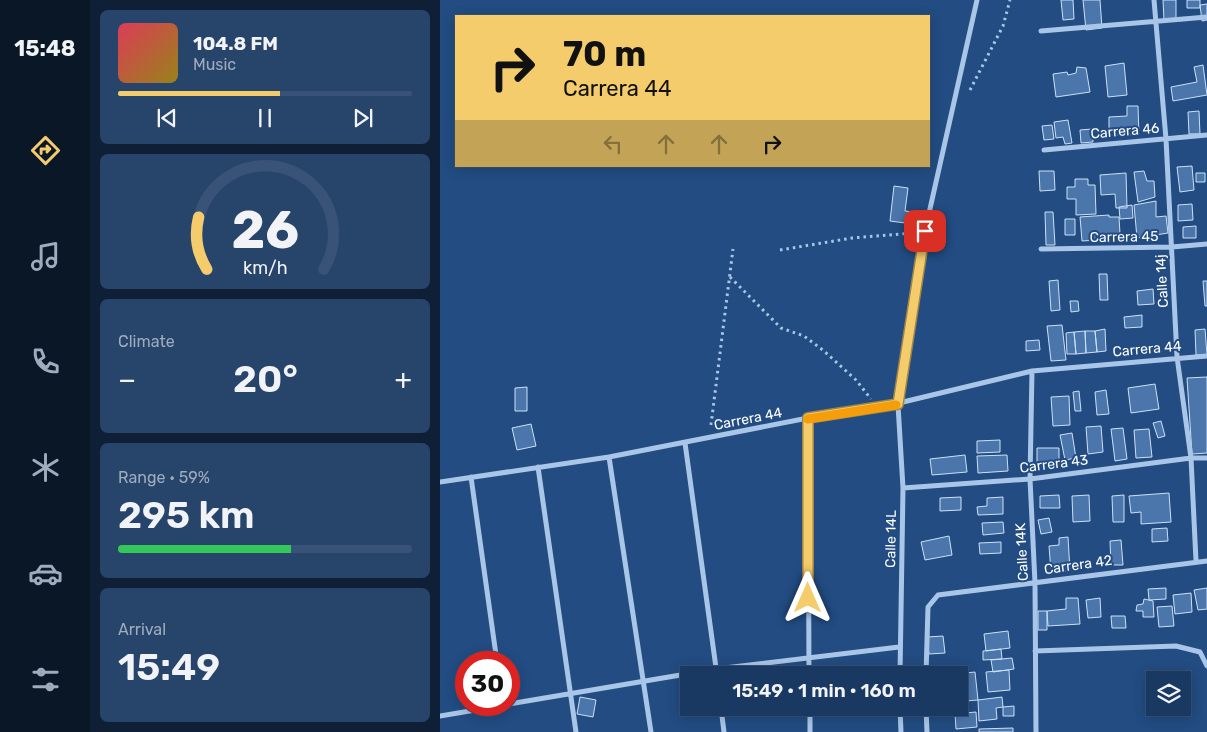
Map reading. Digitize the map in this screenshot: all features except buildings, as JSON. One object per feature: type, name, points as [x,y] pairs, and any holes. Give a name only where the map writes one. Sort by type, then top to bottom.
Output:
[{"type":"street","name":"Calle 14L","points":[[900,666],[903,488],[898,404],[925,231],[977,0]]},
{"type":"street","name":"Calle 14j","points":[[1154,0],[1166,139],[1178,357],[1190,458],[1196,561]]},
{"type":"street","points":[[1041,30],[1207,17]]},
{"type":"street","name":"Carrera 46","points":[[1044,150],[1207,136]]},
{"type":"street","name":"Carrera 45","points":[[1041,249],[1172,247],[1207,244]]},
{"type":"street","name":"Carrera 44","points":[[440,482],[609,457],[808,418],[874,409],[1032,371],[1207,356]]},
{"type":"street","name":"Calle 14K","points":[[1032,371],[1030,479],[1035,582],[1036,732]]},
{"type":"street","points":[[808,418],[808,666]]},
{"type":"street","points":[[685,443],[716,666]]},
{"type":"street","points":[[609,457],[651,732]]},
{"type":"street","name":"Carrera 43","points":[[903,488],[1030,479],[1190,458],[1207,458]]},
{"type":"street","points":[[538,467],[576,732]]},
{"type":"street","points":[[472,477],[495,651]]},
{"type":"street","name":"Carrera 42","points":[[926,666],[928,607],[938,595],[1207,561]]},
{"type":"street","points":[[1035,651],[1176,646],[1200,652],[1207,666]]},
{"type":"street","points":[[756,666],[899,647]]},
{"type":"street","points":[[520,702],[680,677]]},
{"type":"street","points":[[440,716],[455,713]]},
{"type":"street","points":[[722,716],[724,732]]},
{"type":"street","points":[[810,716],[810,732]]},
{"type":"street","points":[[900,716],[901,732]]},
{"type":"street","points":[[927,716],[928,732]]},
{"type":"path","points":[[968,93],[1003,26],[1010,0]]},
{"type":"path","points":[[780,250],[852,238],[895,236],[925,231]]},
{"type":"path","points":[[710,438],[734,249]]},
{"type":"path","points":[[730,277],[781,328],[804,336],[856,380],[871,399],[874,409]]},
{"type":"slow traffic","points":[[808,419],[896,405]]},
{"type":"route","points":[[808,598],[808,418],[898,404],[925,231]]}]
